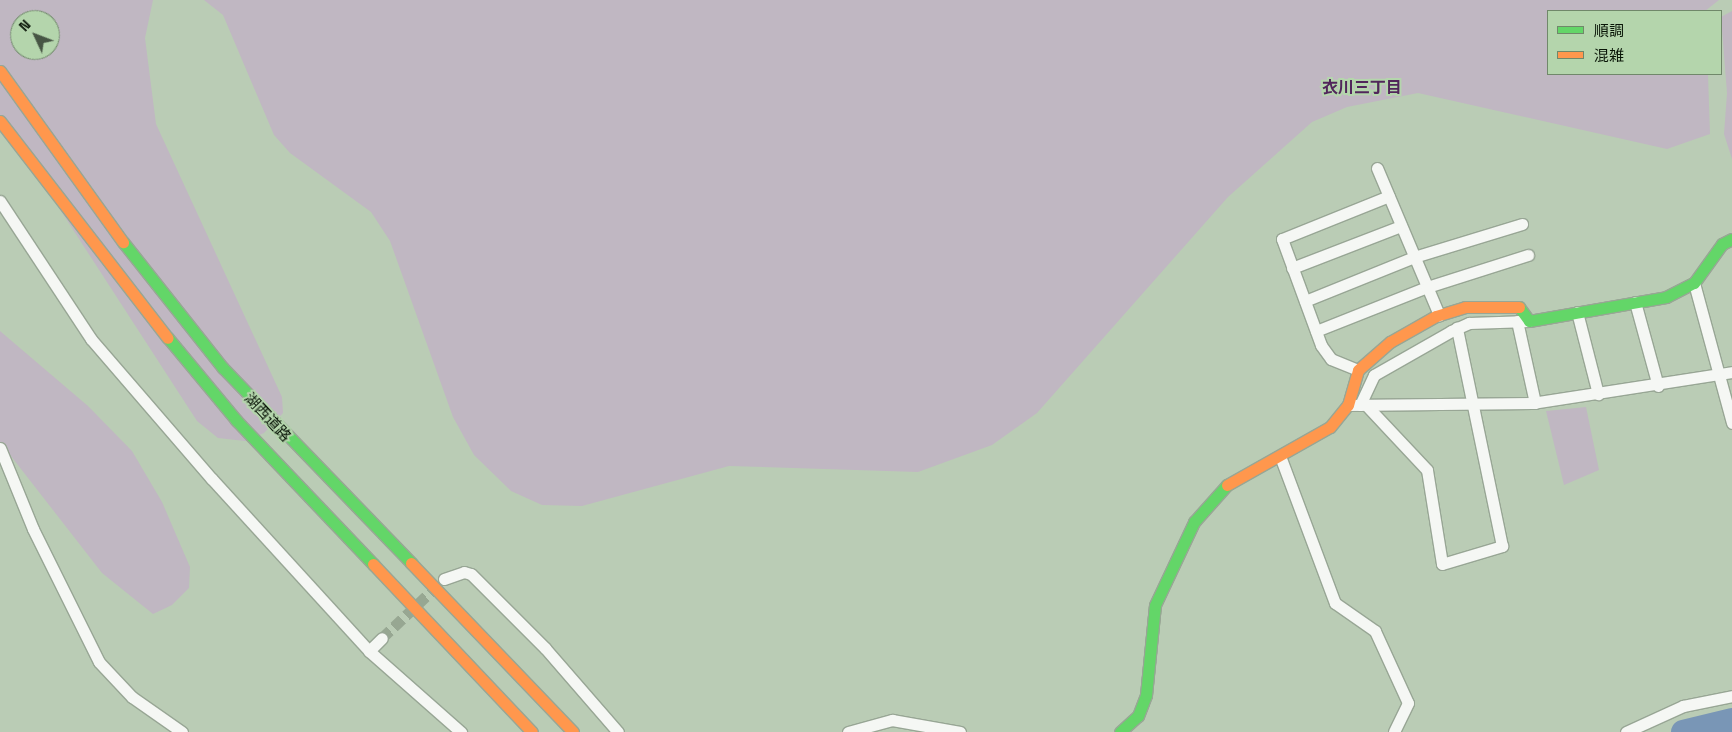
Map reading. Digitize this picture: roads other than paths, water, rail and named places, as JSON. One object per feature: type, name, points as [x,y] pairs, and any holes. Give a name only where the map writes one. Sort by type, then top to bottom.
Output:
[{"type":"main road","name":"湖西道路","points":[[0,71],[120,238],[223,368],[573,732]]},
{"type":"main road","name":"湖西道路","points":[[0,121],[110,269],[236,420],[532,732]]},
{"type":"main road","points":[[1120,732],[1138,716],[1143,702],[1156,605],[1194,522],[1220,489],[1330,427],[1348,405],[1358,370],[1390,342],[1439,315],[1492,304],[1519,307],[1529,321],[1666,297],[1694,283],[1722,244],[1732,239]]},
{"type":"street","points":[[1377,168],[1439,315]]},
{"type":"street","points":[[1358,370],[1331,359],[1316,331],[1282,239],[1389,196]]},
{"type":"street","points":[[0,201],[91,339],[281,559],[369,651],[461,732]]},
{"type":"street","points":[[1305,301],[1414,256],[1522,224]]},
{"type":"street","points":[[1292,268],[1401,226]]},
{"type":"street","points":[[1316,331],[1427,287],[1528,255]]},
{"type":"street","points":[[1694,283],[1716,376],[1732,423]]},
{"type":"street","points":[[1635,302],[1658,386]]},
{"type":"street","points":[[1577,312],[1598,394]]},
{"type":"street","points":[[1517,321],[1535,403]]},
{"type":"street","points":[[1363,405],[1374,375],[1457,328],[1469,323],[1529,321]]},
{"type":"street","points":[[1363,405],[1427,470],[1442,564],[1502,546],[1457,328]]},
{"type":"street","points":[[1348,405],[1535,403],[1658,386],[1732,372]]},
{"type":"street","points":[[0,448],[33,529],[99,662],[132,697],[182,732]]},
{"type":"street","points":[[1280,456],[1335,603],[1375,631],[1408,703],[1394,732]]},
{"type":"street","points":[[444,579],[464,572],[470,574],[545,648],[618,732]]},
{"type":"street","points":[[369,651],[382,638]]},
{"type":"street","points":[[1626,732],[1683,706],[1732,696]]},
{"type":"street","points":[[848,732],[892,720],[960,732]]},
{"type":"waterway","points":[[1683,732],[1732,720]]},
{"type":"tunnel","points":[[382,638],[437,586]]},
{"type":"district","name":"衣川三丁目","points":[[1362,88]]}]
